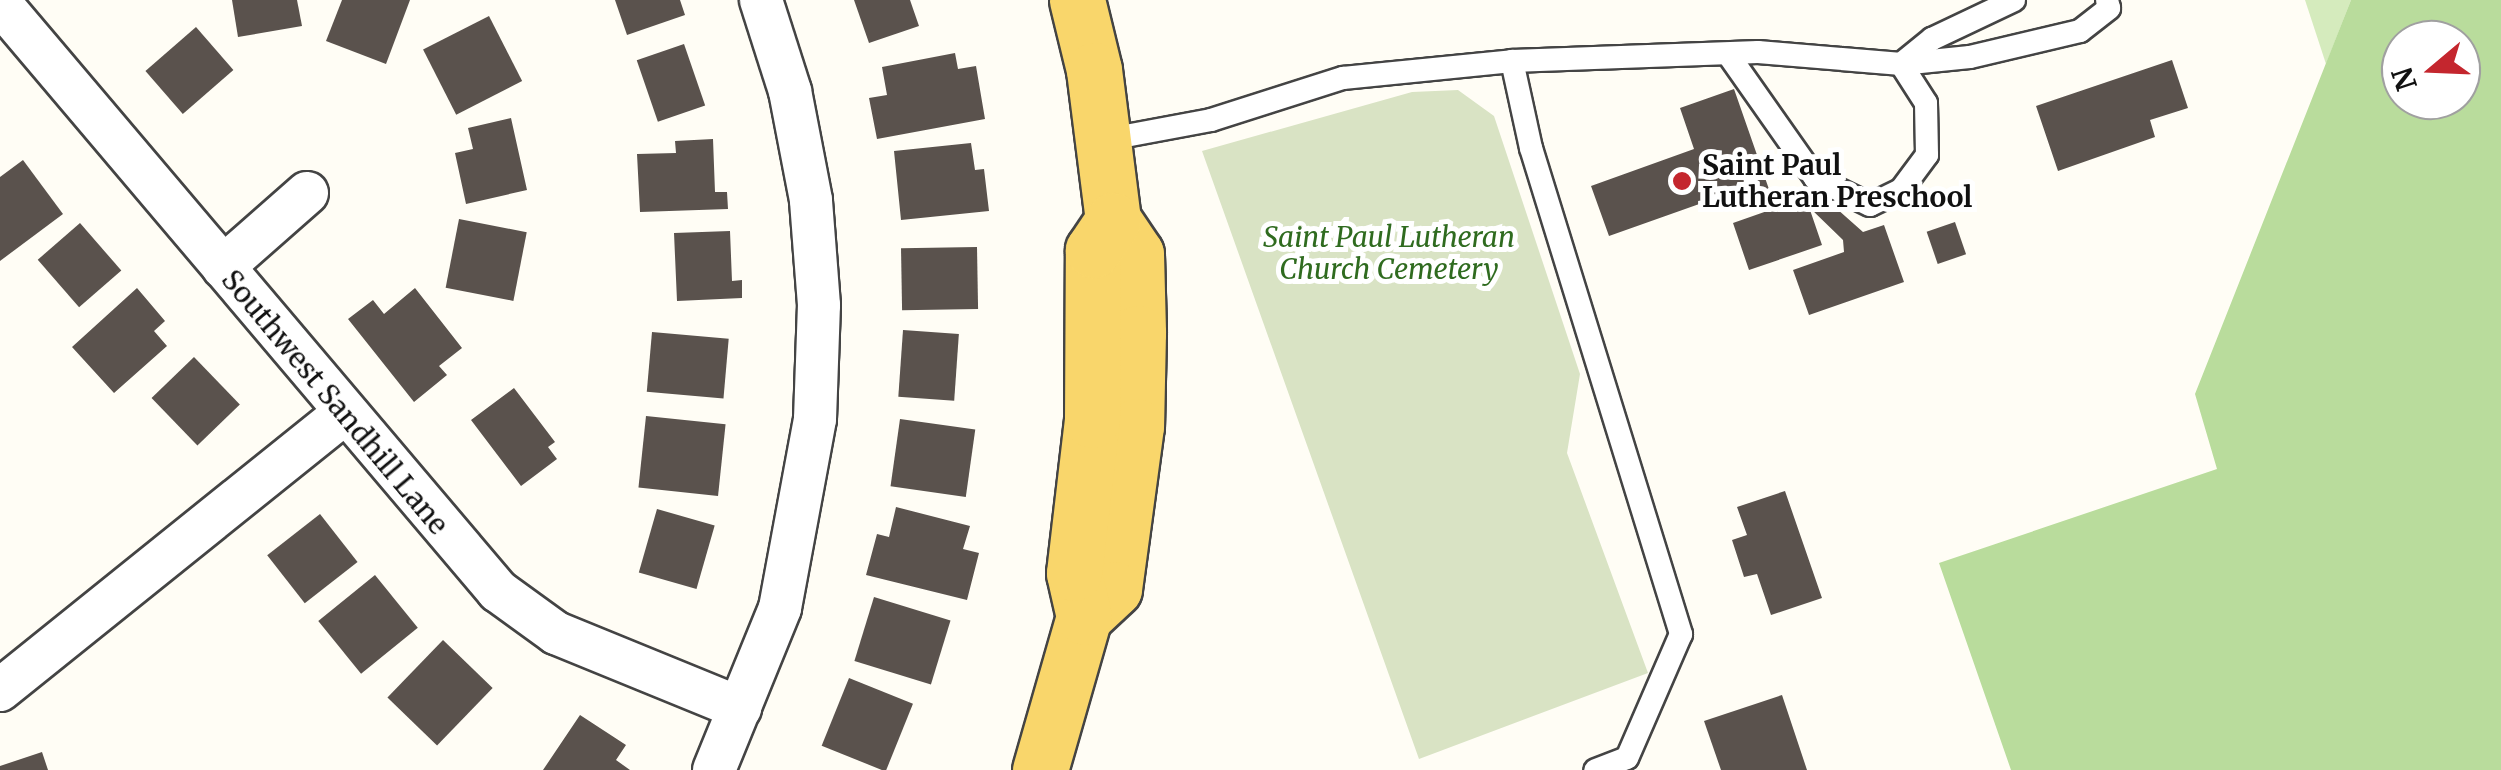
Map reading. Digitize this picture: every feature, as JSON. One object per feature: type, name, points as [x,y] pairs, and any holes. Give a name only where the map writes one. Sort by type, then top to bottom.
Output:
[{"type":"main road","points":[[1040,770],[1084,617],[1114,589],[1136,426],[1136,254],[1112,220],[1104,140],[1077,0]]},
{"type":"street","points":[[714,770],[794,560],[811,455],[818,352],[811,200],[790,91],[762,0]]},
{"type":"street","name":"Southwest Sandhill Lane","points":[[0,3],[464,557],[526,615],[740,708]]},
{"type":"street","points":[[223,267],[307,193]]},
{"type":"street","points":[[0,690],[344,413]]},
{"type":"lane","points":[[1901,64],[1932,39],[2014,0]]},
{"type":"lane","points":[[1104,140],[1211,120],[1343,78],[1512,60],[1851,55],[1901,64],[1970,58],[2080,32],[2109,8],[2108,0]]},
{"type":"lane","points":[[1728,54],[1816,178],[1870,205],[1901,190],[1927,155],[1926,103],[1901,64]]},
{"type":"lane","points":[[1512,60],[1531,148],[1681,634],[1627,758],[1595,770]]},
{"type":"green space","points":[[2305,0],[2351,0],[2326,64]]},
{"type":"green space","points":[[2351,0],[2501,0],[2501,770],[2011,770],[1939,563],[2217,469],[2195,394]]},
{"type":"green space","name":"Saint Paul Lutheran Church Cemetery","points":[[1458,90],[1494,116],[1580,374],[1567,453],[1648,673],[1419,759],[1202,151],[1412,92]]},
{"type":"building","points":[[232,0],[297,0],[302,26],[238,37]]},
{"type":"building","points":[[342,0],[410,0],[386,64],[326,41]]},
{"type":"building","points":[[615,0],[680,0],[685,15],[627,35]]},
{"type":"building","points":[[854,0],[910,0],[919,26],[869,43]]},
{"type":"building","points":[[489,16],[522,81],[456,115],[423,50]]},
{"type":"building","points":[[196,27],[233,70],[183,114],[145,71]]},
{"type":"building","points":[[684,44],[705,105],[658,122],[637,60]]},
{"type":"building","points":[[955,53],[958,69],[976,66],[985,119],[877,139],[869,98],[887,95],[882,67]]},
{"type":"building","points":[[2172,60],[2188,108],[2150,120],[2155,137],[2058,171],[2036,106]]},
{"type":"building","points":[[1734,89],[1771,195],[1724,211],[1719,197],[1609,236],[1591,186],[1694,149],[1680,108]]},
{"type":"building","points":[[511,118],[527,190],[466,204],[455,153],[473,149],[468,128]]},
{"type":"building","points":[[713,139],[715,192],[727,192],[728,209],[640,212],[637,154],[676,153],[675,141]]},
{"type":"building","points":[[971,143],[975,170],[984,169],[989,211],[901,220],[894,151]]},
{"type":"building","points":[[23,160],[63,214],[0,261],[0,177]]},
{"type":"building","points":[[1819,193],[1863,232],[1884,225],[1904,282],[1809,315],[1793,270],[1844,252],[1843,240],[1809,207],[1822,245],[1749,270],[1733,223]]},
{"type":"building","points":[[459,219],[527,232],[513,301],[446,288]]},
{"type":"building","points":[[1955,222],[1966,254],[1938,264],[1927,232]]},
{"type":"building","points":[[80,223],[121,271],[79,307],[38,260]]},
{"type":"building","points":[[730,231],[732,281],[742,280],[742,298],[677,301],[674,233]]},
{"type":"building","points":[[977,247],[978,309],[902,310],[901,248]]},
{"type":"building","points":[[137,288],[165,321],[154,331],[167,346],[114,393],[72,347]]},
{"type":"building","points":[[415,288],[462,348],[439,366],[447,375],[414,402],[348,319],[373,300],[384,314]]},
{"type":"building","points":[[903,330],[959,334],[954,401],[898,397]]},
{"type":"building","points":[[652,332],[729,339],[723,398],[647,392]]},
{"type":"building","points":[[194,357],[240,404],[197,445],[152,398]]},
{"type":"building","points":[[514,388],[555,442],[548,447],[557,459],[521,486],[471,420]]},
{"type":"building","points":[[646,416],[726,424],[718,496],[638,488]]},
{"type":"building","points":[[900,419],[975,430],[966,497],[891,486]]},
{"type":"building","points":[[1785,491],[1822,598],[1771,615],[1757,574],[1744,577],[1732,540],[1747,535],[1737,507]]},
{"type":"building","points":[[896,507],[970,526],[963,549],[979,553],[967,600],[866,575],[877,534],[889,537]]},
{"type":"building","points":[[657,509],[715,526],[696,589],[639,572]]},
{"type":"building","points":[[320,514],[358,562],[305,603],[267,555]]},
{"type":"building","points":[[375,575],[418,628],[361,674],[318,621]]},
{"type":"building","points":[[874,597],[951,620],[931,684],[854,661]]},
{"type":"building","points":[[443,640],[493,688],[437,745],[387,698]]},
{"type":"building","points":[[849,678],[913,704],[886,770],[822,746]]},
{"type":"building","points":[[1782,695],[1807,770],[1721,770],[1704,721]]},
{"type":"building","points":[[580,715],[626,745],[616,760],[630,770],[543,770]]},
{"type":"building","points":[[42,752],[48,770],[0,770],[0,766]]},
{"type":"place","name":"Saint Paul Lutheran Preschool","points":[[1682,181]]}]
